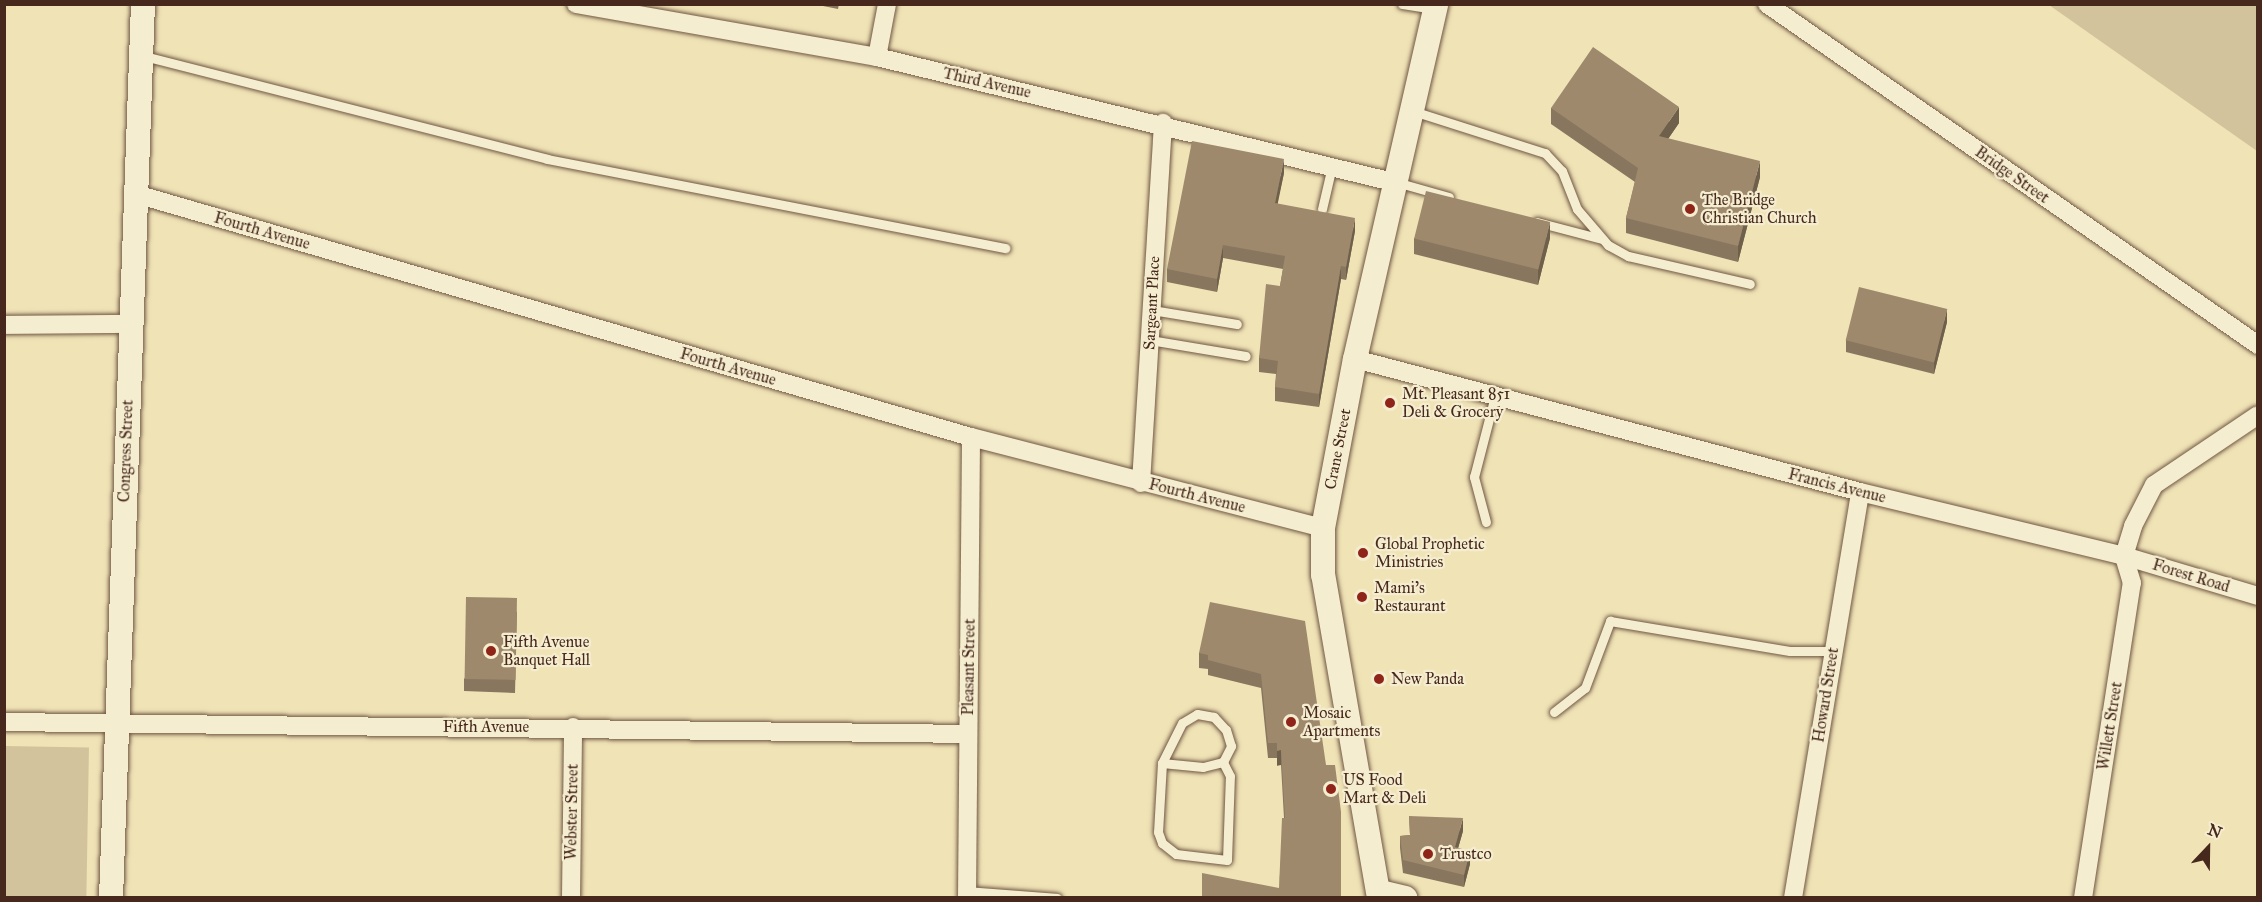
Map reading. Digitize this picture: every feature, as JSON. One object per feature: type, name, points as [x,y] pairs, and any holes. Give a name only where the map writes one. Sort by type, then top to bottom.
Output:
[{"type":"street","name":"Congress Street","points":[[111,897],[143,4]]},
{"type":"street","name":"Third Avenue","points":[[576,4],[877,57],[1163,123],[1394,182]]},
{"type":"street","points":[[877,57],[887,4]]},
{"type":"street","name":"Bridge Street","points":[[1767,4],[2258,345]]},
{"type":"street","name":"Crane Street","points":[[1380,896],[1323,575],[1323,528],[1355,359],[1435,7]]},
{"type":"street","name":"Sargeant Place","points":[[1141,483],[1163,123]]},
{"type":"street","name":"Fourth Avenue","points":[[136,194],[971,438],[1323,528]]},
{"type":"street","points":[[4,325],[131,324]]},
{"type":"street","name":"Francis Avenue","points":[[1355,359],[1860,492],[2124,556]]},
{"type":"street","points":[[2124,556],[2133,526],[2154,485],[2258,415]]},
{"type":"street","name":"Pleasant Street","points":[[967,894],[971,438]]},
{"type":"street","name":"Howard Street","points":[[1793,897],[1860,492]]},
{"type":"street","name":"Forest Road","points":[[2124,556],[2258,596]]},
{"type":"street","name":"Willett Street","points":[[2083,897],[2132,583],[2124,556]]},
{"type":"street","name":"Fifth Avenue","points":[[4,722],[117,725],[573,727],[968,734]]},
{"type":"street","name":"Webster Street","points":[[571,897],[573,727]]},
{"type":"street","points":[[1380,896],[1405,897]]},
{"type":"lane","points":[[1402,4],[1435,7]]},
{"type":"lane","points":[[141,56],[547,159],[1005,248]]},
{"type":"lane","points":[[1410,110],[1545,153],[1562,171],[1577,209],[1604,240],[1628,256],[1750,284]]},
{"type":"lane","points":[[1322,210],[1332,166]]},
{"type":"lane","points":[[1394,182],[1459,200]]},
{"type":"lane","points":[[1526,218],[1604,240]]},
{"type":"lane","points":[[1152,310],[1238,324]]},
{"type":"lane","points":[[1150,340],[1246,356]]},
{"type":"lane","points":[[1486,522],[1474,477],[1495,396]]},
{"type":"lane","points":[[1554,712],[1585,688],[1610,621],[1790,651],[1834,651]]},
{"type":"lane","points":[[1162,763],[1203,767],[1223,762],[1231,746],[1226,730],[1214,717],[1197,714],[1182,723],[1162,763],[1158,832],[1162,843],[1176,854],[1227,860],[1230,776],[1223,762]]},
{"type":"lane","points":[[967,894],[1057,897]]},
{"type":"shaded area","points":[[2049,5],[2257,5],[2257,151]]},
{"type":"shaded area","points":[[5,746],[89,747],[86,898],[4,897]]},
{"type":"building","points":[[1593,47],[1679,107],[1659,136],[1760,161],[1738,246],[1626,218],[1638,168],[1551,108]]},
{"type":"building","points":[[1192,141],[1284,159],[1275,203],[1355,218],[1346,267],[1341,266],[1319,394],[1275,387],[1278,361],[1259,358],[1266,284],[1280,286],[1285,256],[1223,245],[1217,279],[1167,269]]},
{"type":"building","points":[[1426,191],[1550,222],[1538,270],[1414,239]]},
{"type":"building","points":[[1859,287],[1947,309],[1934,362],[1846,340]]},
{"type":"building","name":"Fifth Avenue Banquet Hall","points":[[466,597],[517,598],[516,680],[465,679]]},
{"type":"building","points":[[1210,602],[1305,621],[1326,765],[1335,765],[1341,812],[1341,897],[1202,897],[1202,873],[1279,888],[1282,818],[1285,818],[1281,750],[1277,751],[1277,743],[1268,743],[1261,674],[1208,660],[1208,655],[1199,653]]},
{"type":"building","name":"Trustco","points":[[1409,816],[1463,818],[1455,847],[1470,851],[1464,875],[1403,860],[1400,836],[1410,835]]},
{"type":"place","name":"The Bridge Christian Church","points":[[1690,209]]},
{"type":"place","name":"Mt. Pleasant 851 Deli & Grocery","points":[[1390,403]]},
{"type":"place","name":"Global Prophetic Ministries","points":[[1363,553]]},
{"type":"place","name":"Mami's Restaurant","points":[[1362,597]]},
{"type":"place","name":"Fifth Avenue Banquet Hall","points":[[491,651]]},
{"type":"place","name":"New Panda","points":[[1379,679]]},
{"type":"place","name":"Mosaic Apartments","points":[[1291,722]]},
{"type":"place","name":"US Food Mart & Deli","points":[[1331,789]]},
{"type":"place","name":"Trustco","points":[[1428,854]]}]
